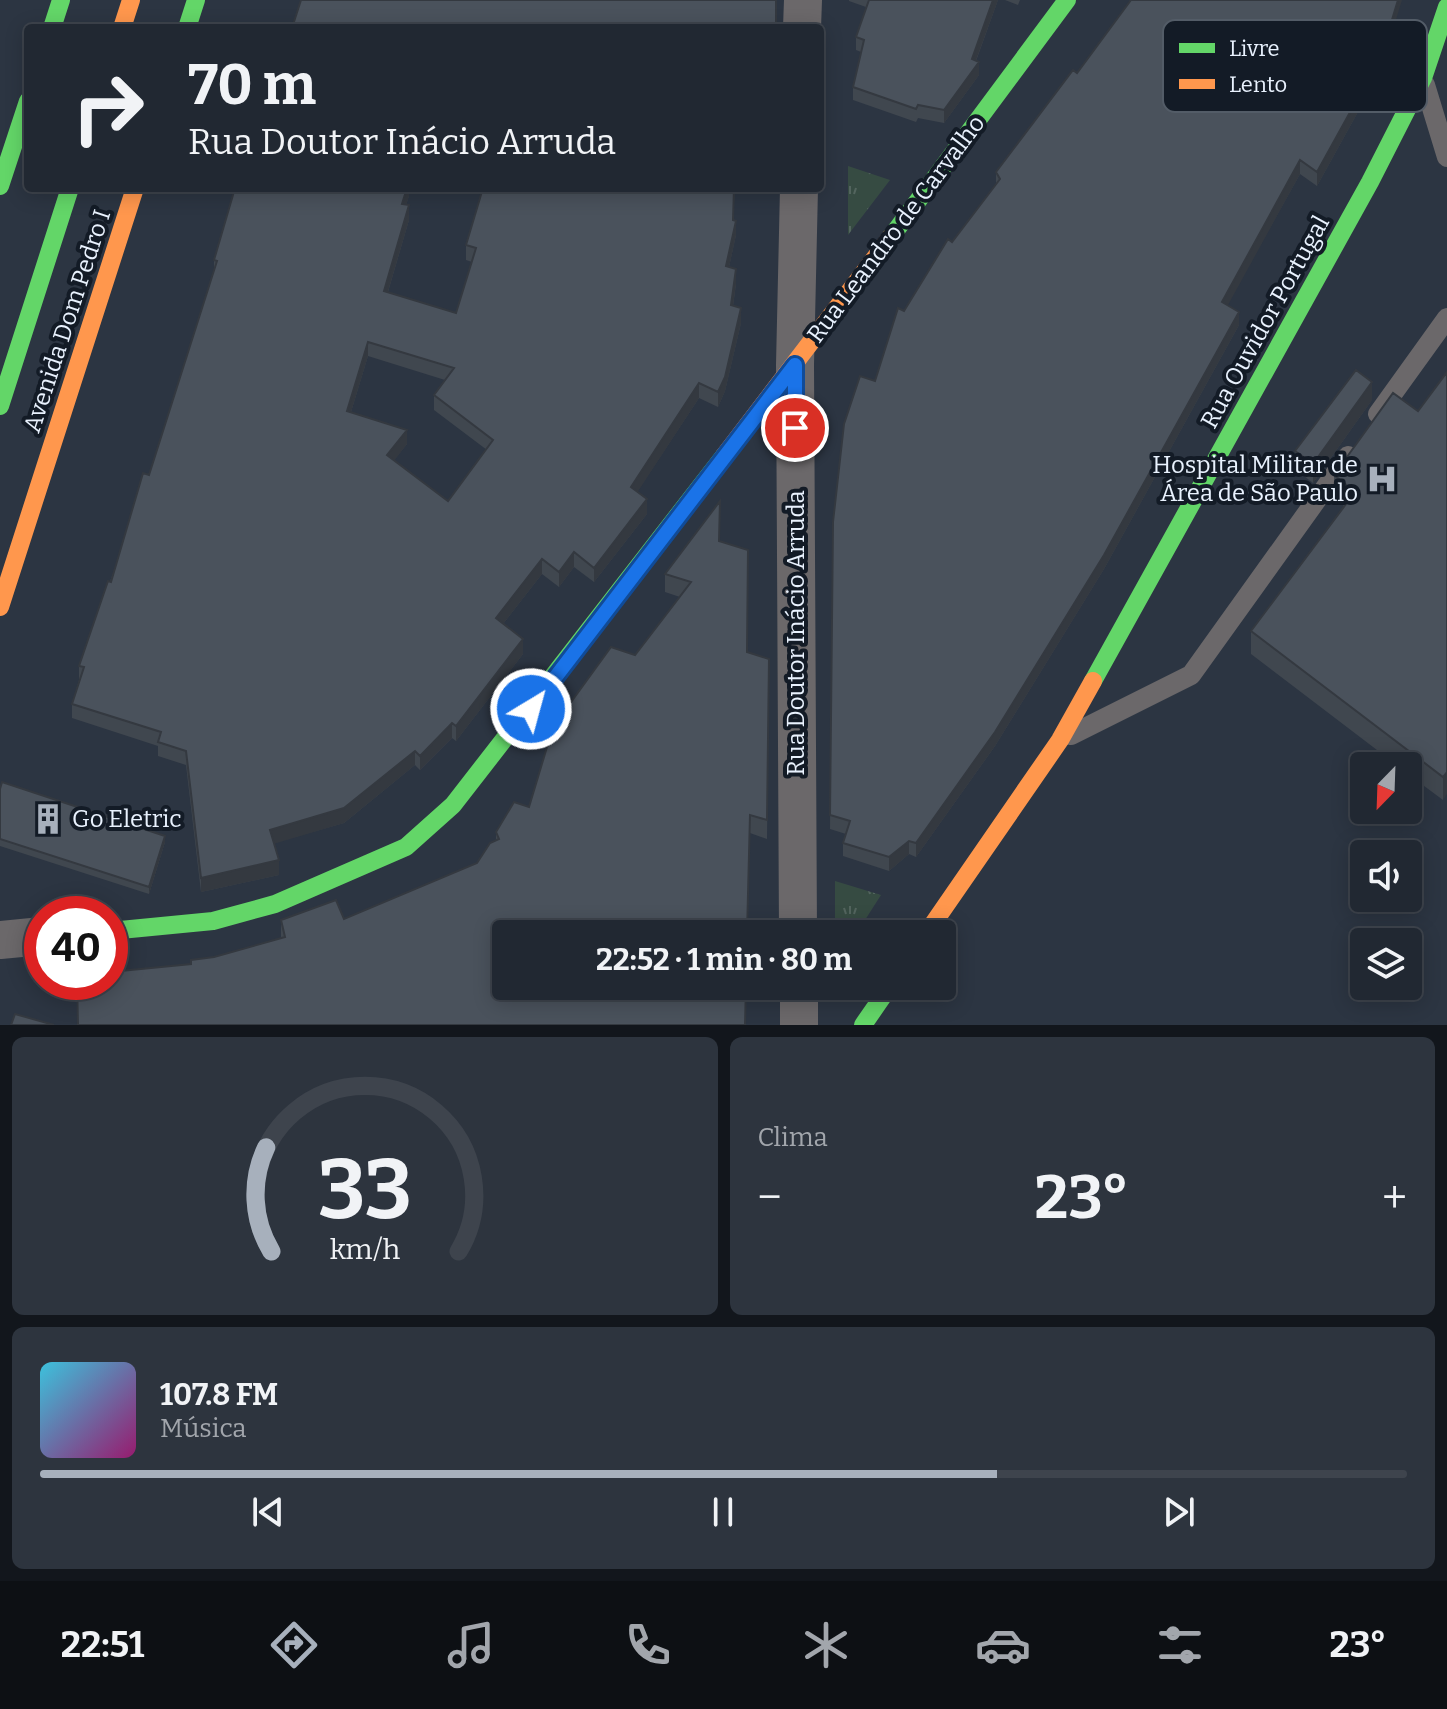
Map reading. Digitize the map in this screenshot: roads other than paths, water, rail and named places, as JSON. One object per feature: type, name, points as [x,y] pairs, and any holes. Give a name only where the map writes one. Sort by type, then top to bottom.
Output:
[{"type":"street","points":[[53,24],[61,0]]},
{"type":"street","points":[[123,24],[131,0]]},
{"type":"street","points":[[188,24],[196,0]]},
{"type":"street","points":[[802,24],[803,0]]},
{"type":"street","name":"Rua Leandro de Carvalho","points":[[128,929],[213,921],[262,908],[343,877],[406,847],[453,805],[494,758],[795,365],[1067,0]]},
{"type":"street","name":"Rua Ouvidor Portugal","points":[[1427,66],[1447,7]]},
{"type":"street","name":"Rua Ouvidor Portugal","points":[[936,920],[1060,740],[1370,182],[1406,112]]},
{"type":"street","points":[[0,186],[24,113]]},
{"type":"street","name":"Avenida Dom Pedro I","points":[[0,406],[69,192]]},
{"type":"street","name":"Avenida Dom Pedro I","points":[[0,607],[134,192]]},
{"type":"street","name":"Rua Doutor Inácio Arruda","points":[[798,920],[795,365],[799,192]]},
{"type":"street","points":[[0,940],[24,938]]},
{"type":"street","points":[[799,1000],[799,1025]]},
{"type":"street","points":[[863,1025],[880,1000]]},
{"type":"lane","points":[[1427,91],[1447,157]]},
{"type":"lane","points":[[1060,740],[1135,706],[1191,675],[1447,318]]},
{"type":"place","name":"Hospital Militar de Área de São Paulo","points":[[1382,479]]},
{"type":"place","name":"Go Eletric","points":[[48,819]]}]
